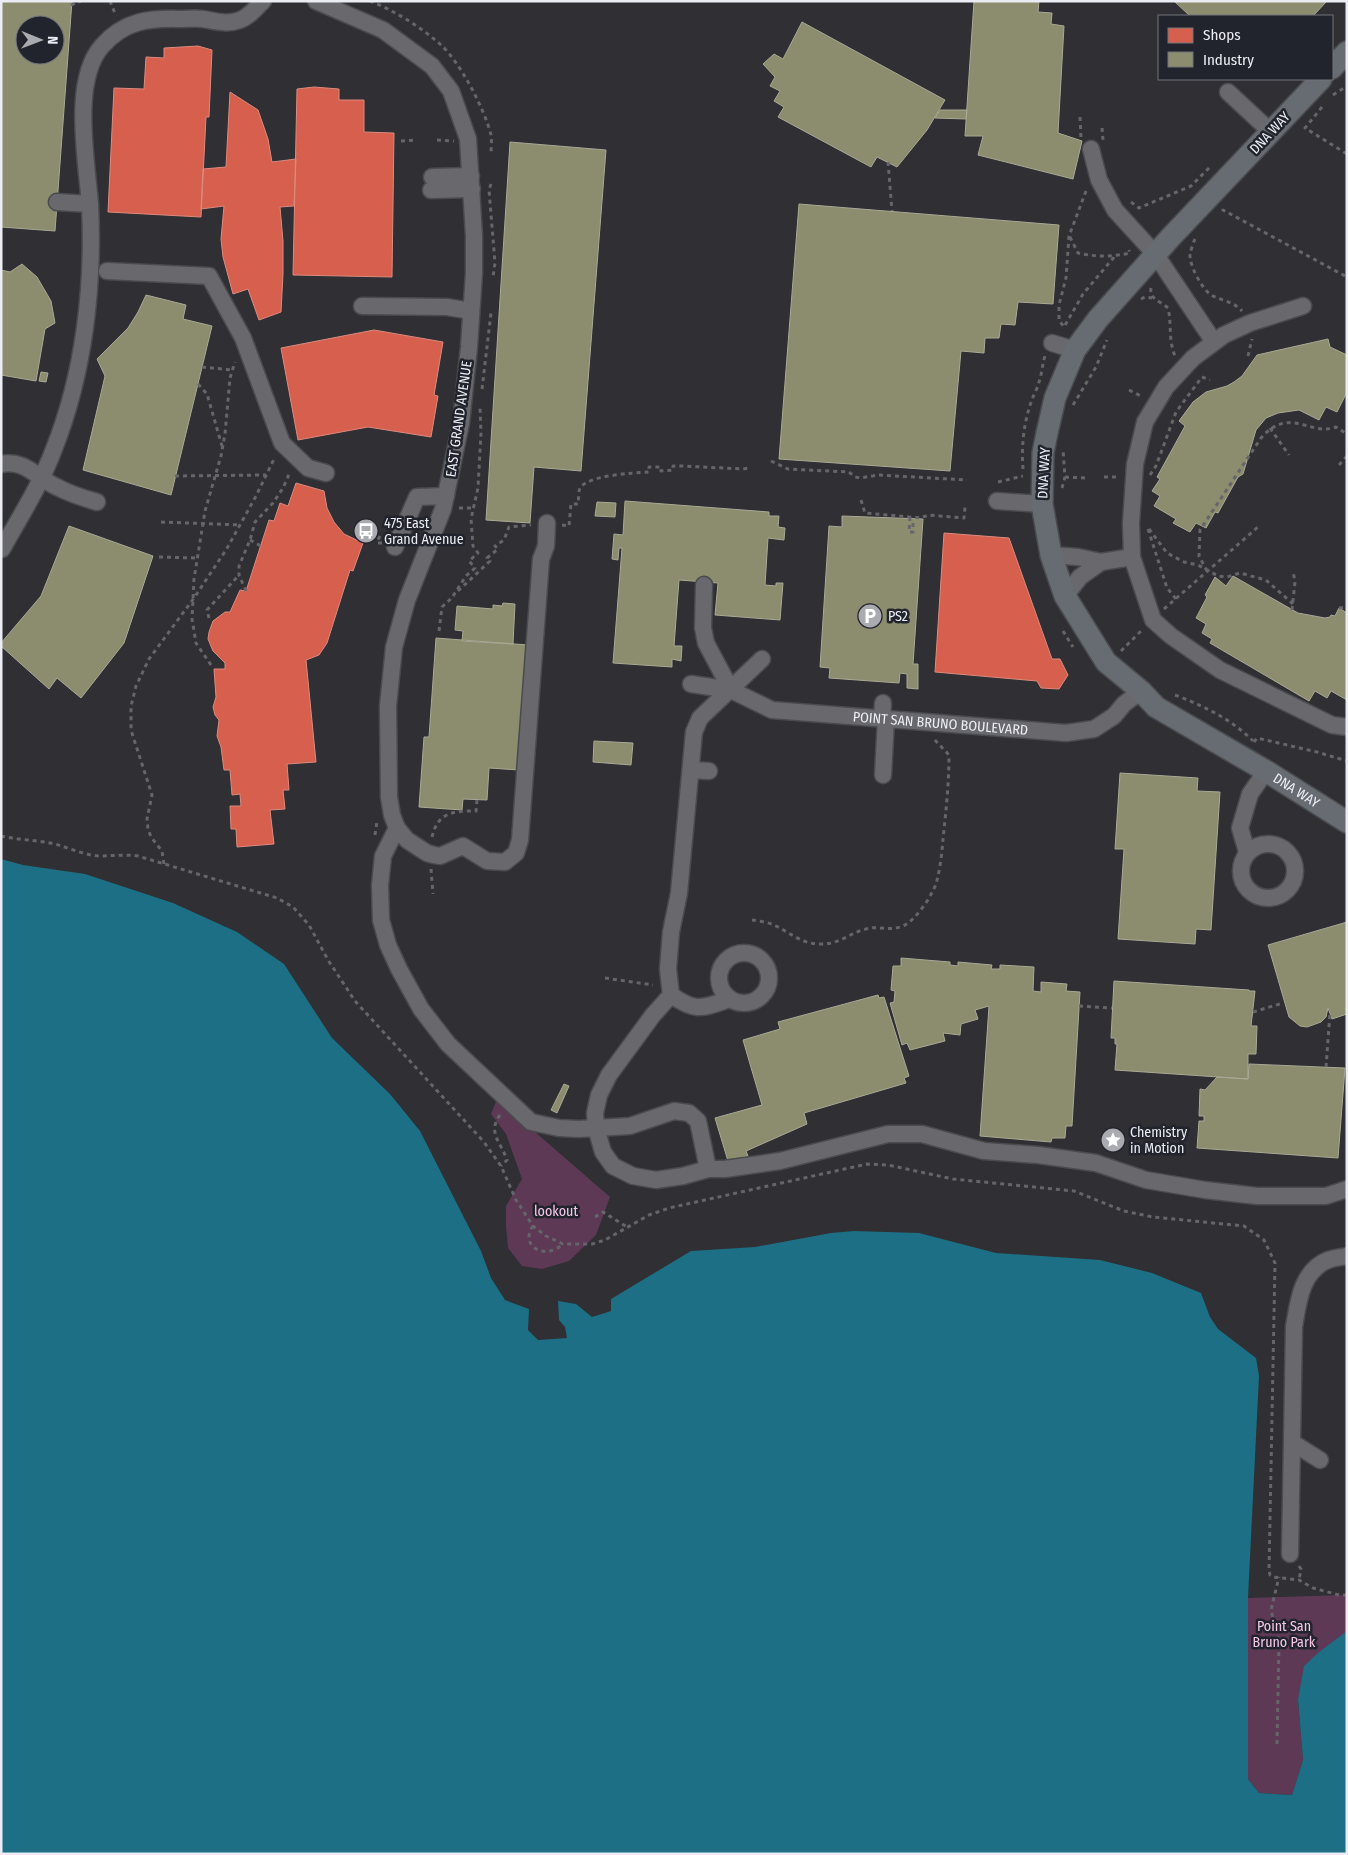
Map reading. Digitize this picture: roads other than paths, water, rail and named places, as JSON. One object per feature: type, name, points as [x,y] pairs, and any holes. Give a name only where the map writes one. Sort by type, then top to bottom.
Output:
[{"type":"main road","points":[[1333,67],[1347,52]]},
{"type":"main road","name":"DNA WAY","points":[[1320,80],[1156,255],[1098,319],[1075,350],[1055,398],[1047,433],[1043,453],[1042,504],[1051,555],[1066,596],[1106,662],[1156,707],[1266,771],[1347,822]]},
{"type":"street","points":[[2,549],[41,478],[54,450],[72,398],[85,322],[92,264],[90,204],[83,119],[84,93],[91,67],[100,48],[114,34],[133,23],[160,18],[201,19],[223,23],[239,21],[252,13],[263,1]]},
{"type":"street","name":"EAST GRAND AVENUE","points":[[316,1],[383,30],[432,66],[451,90],[468,139],[474,236],[471,311],[461,423],[448,502],[407,600],[394,647],[388,706],[389,797],[392,815],[397,828]]},
{"type":"street","points":[[1228,92],[1271,132]]},
{"type":"street","points":[[1090,149],[1099,180],[1116,210],[1156,255],[1214,342]]},
{"type":"street","points":[[431,183],[471,183]]},
{"type":"street","points":[[57,202],[90,204]]},
{"type":"street","points":[[107,271],[209,276],[243,338],[282,442],[308,468],[326,473]]},
{"type":"street","points":[[362,306],[447,307],[471,311]]},
{"type":"street","points":[[1303,306],[1250,323],[1224,335],[1193,358],[1166,387],[1145,422],[1133,478],[1132,557],[1153,620],[1171,636],[1220,670],[1332,725],[1347,726]]},
{"type":"street","points":[[1050,347],[1075,350]]},
{"type":"street","points":[[1,464],[20,464],[72,495],[97,502]]},
{"type":"street","points":[[395,547],[417,497],[448,502]]},
{"type":"street","points":[[997,501],[1042,504]]},
{"type":"street","points":[[547,523],[546,546],[541,559],[520,840],[516,853],[506,862],[487,861],[462,846],[440,856],[434,855],[427,853],[408,840],[397,828],[382,856],[380,885],[381,920],[388,945],[421,1009],[448,1044],[531,1122],[559,1128],[596,1128],[630,1126],[674,1112],[689,1113],[698,1121],[708,1168]]},
{"type":"street","points":[[1051,555],[1078,557],[1101,562],[1132,557]]},
{"type":"street","points":[[1066,596],[1080,577],[1101,562]]},
{"type":"street","points":[[704,585],[703,628],[706,643],[731,690]]},
{"type":"street","points":[[762,659],[700,718],[694,732],[679,893],[671,932],[668,969],[671,995],[653,1015],[609,1075],[600,1095],[595,1113],[596,1128],[603,1152],[613,1166],[633,1176],[656,1180],[683,1176],[708,1168],[726,1169],[780,1161],[888,1134],[922,1134],[984,1151],[1038,1155],[1096,1163],[1146,1180],[1206,1190],[1257,1196],[1326,1196],[1347,1189]]},
{"type":"street","name":"POINT SAN BRUNO BOULEVARD","points":[[692,684],[731,690],[772,710],[883,714],[934,723],[1066,732],[1094,730],[1114,716],[1124,704],[1141,692]]},
{"type":"street","points":[[883,714],[883,775]]},
{"type":"street","points":[[690,770],[708,771]]},
{"type":"street","points":[[1247,852],[1240,828],[1250,794],[1266,771]]},
{"type":"street","points":[[671,995],[684,1004],[701,1008],[730,999]]},
{"type":"street","points":[[1290,1554],[1294,1327],[1299,1297],[1309,1275],[1318,1266],[1327,1260],[1347,1256]]},
{"type":"street","points":[[1293,1444],[1320,1460]]},
{"type":"water","points":[[1,859],[23,865],[85,874],[173,903],[237,932],[284,964],[332,1038],[390,1094],[420,1131],[481,1251],[491,1278],[505,1300],[529,1309],[528,1330],[538,1340],[567,1338],[565,1327],[559,1320],[558,1301],[576,1304],[592,1317],[611,1311],[611,1299],[691,1251],[755,1247],[831,1233],[854,1231],[919,1233],[996,1253],[1100,1260],[1152,1273],[1201,1293],[1210,1317],[1218,1329],[1256,1358],[1259,1376],[1248,1598],[1248,1779],[1259,1793],[1292,1795],[1303,1760],[1298,1700],[1304,1666],[1347,1631],[1347,1854],[1,1854]]},
{"type":"place","name":"475 East Grand Avenue","points":[[366,531]]},
{"type":"place","name":"PS2","points":[[870,616]]},
{"type":"place","name":"Chemistry in Motion","points":[[1113,1140]]},
{"type":"park label","name":"lookout","points":[[556,1211]]},
{"type":"park label","name":"Point San Bruno Park","points":[[1284,1634]]}]
